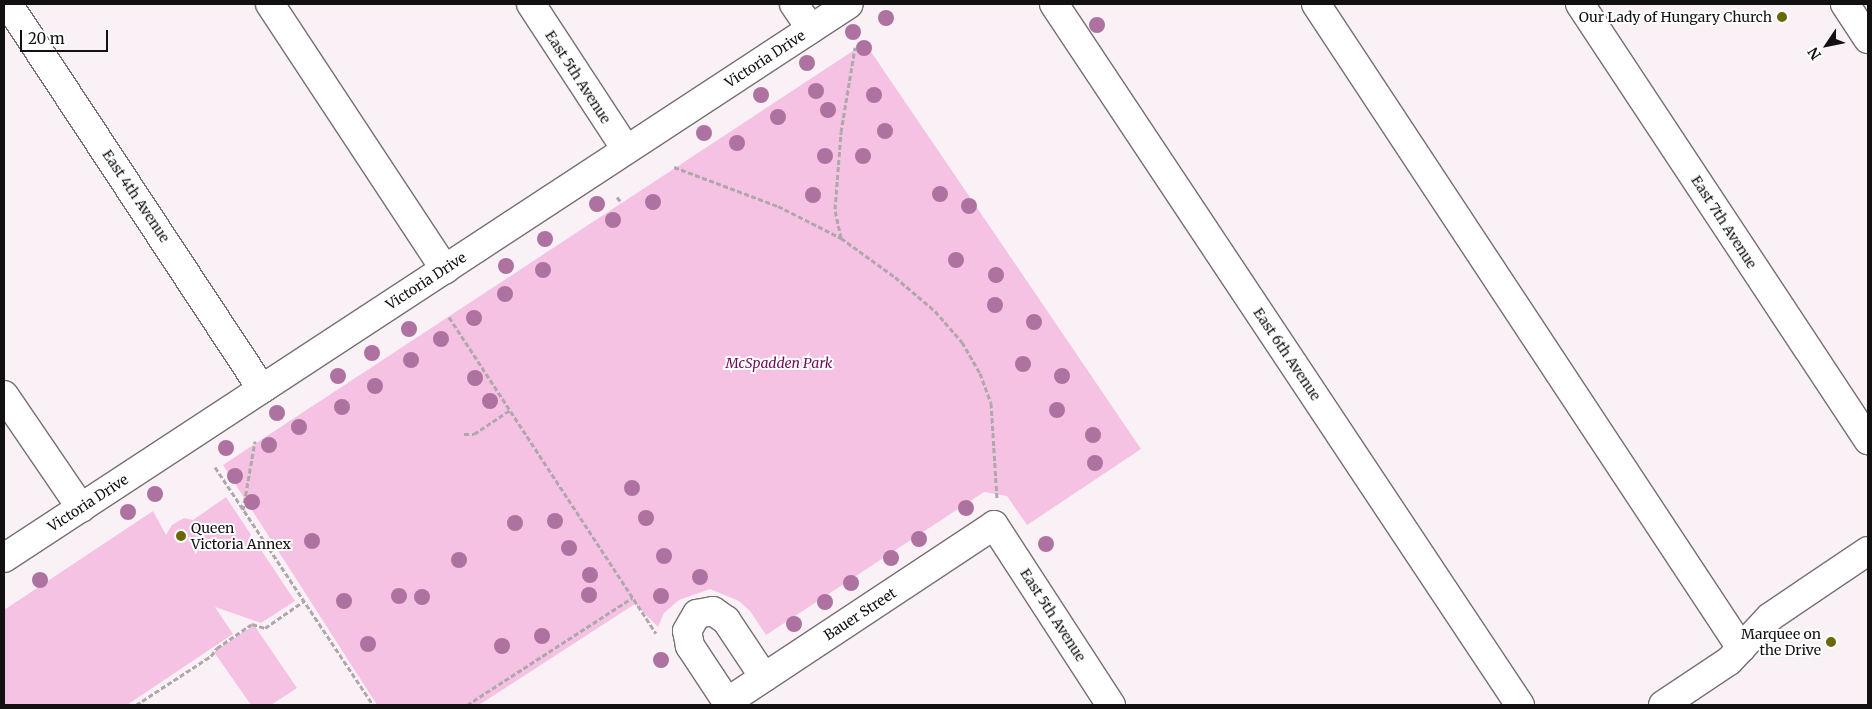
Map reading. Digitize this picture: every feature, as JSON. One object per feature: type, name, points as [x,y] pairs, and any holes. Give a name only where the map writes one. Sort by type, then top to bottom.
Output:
[{"type":"street","name":"East 4th Avenue","points":[[8,4],[262,389]]},
{"type":"street","points":[[270,4],[445,269]]},
{"type":"street","name":"East 5th Avenue","points":[[530,4],[626,149]]},
{"type":"street","points":[[794,4],[812,28]]},
{"type":"street","name":"Victoria Drive","points":[[4,558],[849,4]]},
{"type":"street","name":"East 6th Avenue","points":[[1054,4],[1520,705]]},
{"type":"street","points":[[1316,4],[1741,648]]},
{"type":"street","name":"East 7th Avenue","points":[[1580,4],[1868,440]]},
{"type":"street","points":[[1844,4],[1868,39]]},
{"type":"street","points":[[4,394],[81,508]]},
{"type":"street","name":"East 5th Avenue","points":[[995,514],[1112,705]]},
{"type":"street","name":"Bauer Street","points":[[728,704],[995,514]]},
{"type":"street","points":[[1663,705],[1729,661],[1770,617],[1868,551]]},
{"type":"street","points":[[728,704],[690,646],[687,631],[697,614],[713,612],[726,620],[764,677]]},
{"type":"path","points":[[841,238],[836,208],[840,142],[855,47]]},
{"type":"path","points":[[674,167],[778,206],[841,238],[902,283],[935,312],[962,342],[980,373],[991,403],[995,514]]},
{"type":"path","points":[[617,197],[621,202]]},
{"type":"path","points":[[449,317],[656,634]]},
{"type":"path","points":[[464,434],[474,434],[510,410]]},
{"type":"path","points":[[243,510],[256,441]]},
{"type":"path","points":[[214,467],[373,705]]},
{"type":"path","points":[[467,705],[633,598]]},
{"type":"path","points":[[136,705],[211,656],[217,648],[252,624],[265,628],[304,601]]},
{"type":"green space","name":"McSpadden Park","points":[[865,43],[1141,449],[1027,525],[1007,496],[984,492],[766,635],[750,611],[739,601],[710,589],[679,600],[664,613],[658,627],[635,604],[479,705],[377,705],[223,465]]},
{"type":"green space","name":"Queen Victoria Annex","points":[[226,497],[295,601],[261,623],[215,607],[233,634],[127,705],[4,705],[4,610],[153,511],[166,535],[172,525],[184,518],[193,520]]},
{"type":"green space","points":[[254,625],[297,688],[271,705],[251,705],[214,652]]},
{"type":"place","name":"Our Lady of Hungary Church","points":[[1782,17]]},
{"type":"place","name":"Queen Victoria Annex","points":[[181,536]]},
{"type":"place","name":"Marquee on the Drive","points":[[1831,642]]}]
